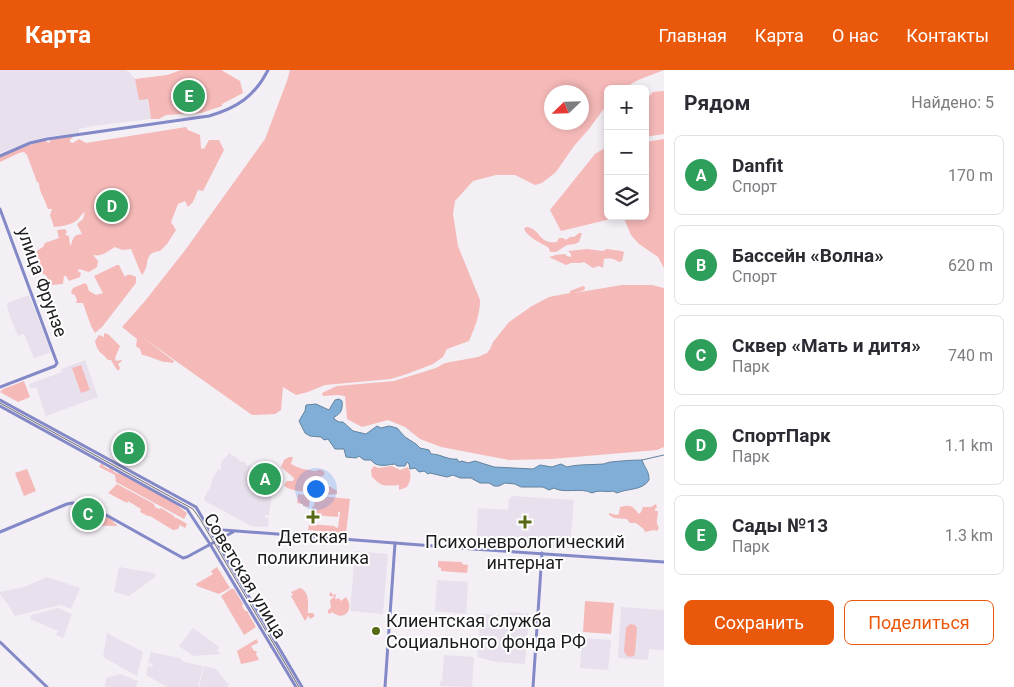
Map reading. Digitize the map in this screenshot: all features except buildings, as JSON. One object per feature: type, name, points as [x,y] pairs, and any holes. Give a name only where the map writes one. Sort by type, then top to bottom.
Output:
[{"type":"street","points":[[0,156],[37,141],[218,114],[249,97],[268,70]]},
{"type":"street","name":"улица Фрунзе","points":[[0,209],[57,364],[0,387]]},
{"type":"street","name":"Советская улица","points":[[0,400],[193,505],[205,521],[302,687]]},
{"type":"street","name":"Советская улица","points":[[0,406],[187,509],[296,687]]},
{"type":"street","points":[[0,532],[67,504],[75,503],[90,506],[183,558],[236,531]]},
{"type":"street","points":[[205,521],[215,528],[236,531],[664,562]]},
{"type":"street","points":[[385,687],[395,543]]},
{"type":"street","points":[[533,687],[542,554]]},
{"type":"street","points":[[0,642],[46,687]]},
{"type":"shaded area","points":[[0,70],[125,70],[135,79],[138,92],[147,99],[151,119],[79,129],[79,133],[46,137],[0,153]]},
{"type":"shaded area","points":[[181,70],[221,70],[240,81],[243,93],[222,104],[222,106],[201,113],[166,115],[159,119],[151,119],[148,99],[139,100],[135,79],[167,75]]},
{"type":"shaded area","points":[[290,70],[664,70],[630,85],[604,85],[604,108],[589,129],[589,85],[544,85],[544,130],[588,130],[556,172],[542,183],[535,185],[515,175],[496,175],[473,181],[455,201],[453,214],[458,246],[480,300],[478,316],[469,341],[447,349],[443,357],[433,364],[391,379],[325,385],[296,395],[283,387],[281,410],[275,414],[252,415],[142,337],[174,361],[173,363],[164,362],[142,355],[140,349],[136,346],[137,339],[122,327],[186,249],[265,139]]},
{"type":"shaded area","points":[[664,91],[664,134],[649,136],[649,96],[653,92]]},
{"type":"shaded area","points":[[186,127],[188,130],[200,135],[201,148],[204,149],[209,140],[219,140],[224,150],[203,191],[198,190],[193,202],[188,207],[185,201],[178,204],[171,222],[176,230],[160,251],[151,254],[142,275],[131,249],[122,250],[115,247],[102,254],[93,255],[98,261],[97,267],[89,272],[79,269],[80,277],[69,281],[64,276],[63,284],[51,285],[47,282],[48,280],[46,275],[43,274],[36,253],[45,243],[59,238],[57,230],[65,229],[67,232],[65,235],[69,236],[71,245],[75,237],[82,234],[77,224],[83,219],[85,212],[74,222],[54,227],[50,215],[52,209],[47,207],[27,155],[24,152],[19,153],[0,162],[0,157],[44,140],[49,143],[51,139],[73,137],[70,142],[73,143],[79,139],[86,143]]},
{"type":"shaded area","points":[[664,139],[664,268],[658,257],[639,244],[631,235],[625,220],[649,220],[649,141]]},
{"type":"shaded area","points":[[603,149],[604,220],[606,220],[561,231],[550,210],[595,154]]},
{"type":"shaded area","points":[[526,227],[534,230],[546,241],[551,242],[557,242],[559,238],[566,240],[582,233],[579,242],[567,245],[556,252],[550,252],[549,248],[529,235],[524,229]]},
{"type":"shaded area","points":[[587,249],[603,251],[607,249],[624,252],[622,261],[619,262],[610,258],[604,259],[603,268],[599,266],[593,268],[584,262],[566,265],[549,257],[565,254],[571,257],[568,251]]},
{"type":"shaded area","points":[[119,265],[125,277],[132,275],[136,277],[136,283],[102,327],[95,333],[83,303],[76,303],[75,295],[71,292],[73,288],[85,283],[89,291],[96,295],[103,293],[94,276]]},
{"type":"shaded area","points":[[622,285],[652,285],[664,288],[664,447],[657,450],[551,459],[509,460],[441,447],[420,439],[405,427],[388,420],[362,427],[347,419],[345,396],[323,396],[322,393],[337,386],[394,381],[436,368],[445,363],[478,357],[487,353],[509,322],[549,297],[570,293],[570,291],[583,286],[585,289],[574,293]]},
{"type":"shaded area","points":[[29,295],[51,352],[34,358],[24,334],[18,336],[8,311],[7,303]]},
{"type":"shaded area","points":[[105,333],[120,346],[115,358],[116,361],[122,361],[118,364],[119,370],[97,348],[95,341],[99,335],[104,337]]},
{"type":"shaded area","points":[[85,360],[98,397],[46,416],[36,387],[31,389],[29,384],[62,372],[61,369]]},
{"type":"shaded area","points":[[81,365],[90,390],[81,393],[72,368]]},
{"type":"shaded area","points":[[24,381],[30,397],[18,402],[0,392],[3,389]]},
{"type":"shaded area","points":[[229,453],[240,460],[239,462],[242,461],[247,466],[262,473],[258,480],[267,485],[265,489],[272,494],[269,515],[265,515],[265,518],[269,518],[268,527],[251,526],[205,501],[204,498],[212,484],[211,482],[218,469],[220,470],[222,466],[220,465],[224,458]]},
{"type":"shaded area","points":[[293,457],[291,464],[296,467],[311,471],[323,471],[325,474],[321,477],[321,483],[336,490],[337,494],[325,495],[317,492],[297,491],[287,488],[284,485],[287,481],[293,481],[294,478],[281,467],[284,460]]},
{"type":"shaded area","points":[[101,464],[178,505],[187,513],[184,519],[116,482],[115,475],[99,467]]},
{"type":"shaded area","points":[[374,466],[378,468],[392,466],[400,470],[408,467],[411,477],[407,487],[399,490],[399,485],[387,486],[378,483],[372,477],[371,470]]},
{"type":"shaded area","points":[[27,469],[36,491],[24,496],[15,473]]},
{"type":"shaded area","points":[[117,484],[187,524],[185,528],[180,525],[178,529],[173,530],[140,512],[141,509],[128,501],[127,503],[108,493]]},
{"type":"shaded area","points":[[298,494],[350,499],[346,534],[308,530],[309,524],[335,526],[338,528],[340,512],[338,512],[338,517],[312,515],[315,498],[310,497],[309,507],[303,506],[303,504],[297,503]]},
{"type":"shaded area","name":"Психоневрологический интернат","points":[[512,496],[574,500],[570,548],[476,542],[478,508],[508,510],[509,500]]},
{"type":"shaded area","points":[[74,504],[89,507],[113,520],[117,526],[80,525],[73,507]]},
{"type":"shaded area","points":[[656,504],[655,511],[658,511],[657,522],[659,528],[657,531],[645,532],[636,523],[630,523],[627,519],[614,518],[609,515],[609,513],[619,514],[620,507],[627,506],[633,507],[639,514],[643,507],[651,507]]},
{"type":"shaded area","points":[[355,551],[388,554],[383,614],[350,611]]},
{"type":"shaded area","points":[[438,561],[462,562],[462,564],[468,565],[467,573],[441,571],[441,568],[438,567]]},
{"type":"shaded area","points":[[119,567],[155,573],[156,576],[129,596],[114,592]]},
{"type":"shaded area","points":[[217,567],[230,588],[219,594],[197,586],[196,584],[213,574],[211,571]]},
{"type":"shaded area","points":[[47,577],[80,588],[71,609],[60,605],[15,616],[0,592],[24,587]]},
{"type":"shaded area","points":[[437,580],[468,582],[466,614],[435,611]]},
{"type":"shaded area","points":[[300,588],[307,595],[308,613],[313,613],[315,616],[310,619],[308,615],[305,621],[291,596],[293,595],[291,592]]},
{"type":"shaded area","points":[[234,589],[243,604],[242,606],[256,627],[244,635],[221,596]]},
{"type":"shaded area","points":[[336,594],[335,599],[339,598],[341,601],[346,597],[349,610],[344,615],[328,613],[328,610],[331,608],[330,601],[334,598],[333,595]]},
{"type":"shaded area","points":[[585,601],[614,603],[611,634],[583,632]]},
{"type":"shaded area","points":[[621,607],[664,610],[664,650],[649,649],[648,660],[618,658]]},
{"type":"shaded area","points":[[58,608],[72,614],[63,638],[56,635],[58,631],[30,619],[31,615]]},
{"type":"shaded area","points":[[510,612],[529,614],[525,664],[496,662],[477,657],[481,614],[509,616]]},
{"type":"shaded area","points":[[630,624],[635,625],[637,628],[635,653],[634,656],[629,657],[624,651],[626,628]]},
{"type":"shaded area","points":[[193,628],[218,646],[217,652],[220,652],[220,654],[193,656],[179,646]]},
{"type":"shaded area","points":[[107,633],[143,652],[137,676],[103,657]]},
{"type":"shaded area","points":[[582,638],[611,640],[608,670],[580,668]]},
{"type":"shaded area","points":[[257,639],[258,643],[251,646],[257,652],[259,660],[241,664],[237,651]]},
{"type":"shaded area","points":[[151,652],[180,658],[184,662],[203,666],[198,687],[167,687],[146,675],[148,666],[152,667],[153,664],[148,663]]},
{"type":"shaded area","points":[[444,655],[473,657],[472,687],[440,686]]},
{"type":"shaded area","points":[[204,666],[216,669],[229,685],[228,687],[199,687]]},
{"type":"shaded area","points":[[120,674],[138,681],[136,687],[105,686],[106,678]]},
{"type":"water","points":[[339,399],[342,401],[342,409],[334,419],[343,422],[353,431],[366,434],[377,426],[381,428],[389,426],[397,428],[405,437],[420,448],[429,450],[431,454],[457,459],[459,462],[468,463],[475,461],[494,467],[533,469],[540,465],[552,467],[561,464],[567,467],[642,460],[648,472],[649,480],[639,488],[617,493],[613,491],[598,491],[592,493],[554,488],[549,490],[543,487],[521,487],[505,483],[494,486],[489,483],[480,483],[471,478],[460,478],[453,475],[447,477],[428,474],[424,471],[419,472],[415,468],[410,469],[407,462],[405,466],[397,466],[395,464],[382,465],[373,463],[371,460],[364,460],[359,456],[356,458],[346,457],[344,449],[335,449],[328,439],[324,440],[321,437],[310,436],[305,433],[299,421],[306,405],[316,404],[329,410],[335,400]]},
{"type":"waterway","points":[[642,460],[664,455]]},
{"type":"tram line","points":[[0,403],[193,509],[299,687]]},
{"type":"place","name":"Сады №13","points":[[189,96]]},
{"type":"place","name":"СпортПарк","points":[[112,206]]},
{"type":"place","name":"Бассейн «Волна»","points":[[129,448]]},
{"type":"place","name":"Danfit","points":[[265,479]]},
{"type":"place","name":"Сквер «Мать и дитя»","points":[[88,514]]},
{"type":"place","name":"Детская поликлиника","points":[[313,517]]},
{"type":"place","name":"Психоневрологический интернат","points":[[525,522]]},
{"type":"place","name":"Клиентская служба Социального фонда РФ","points":[[376,631]]}]
